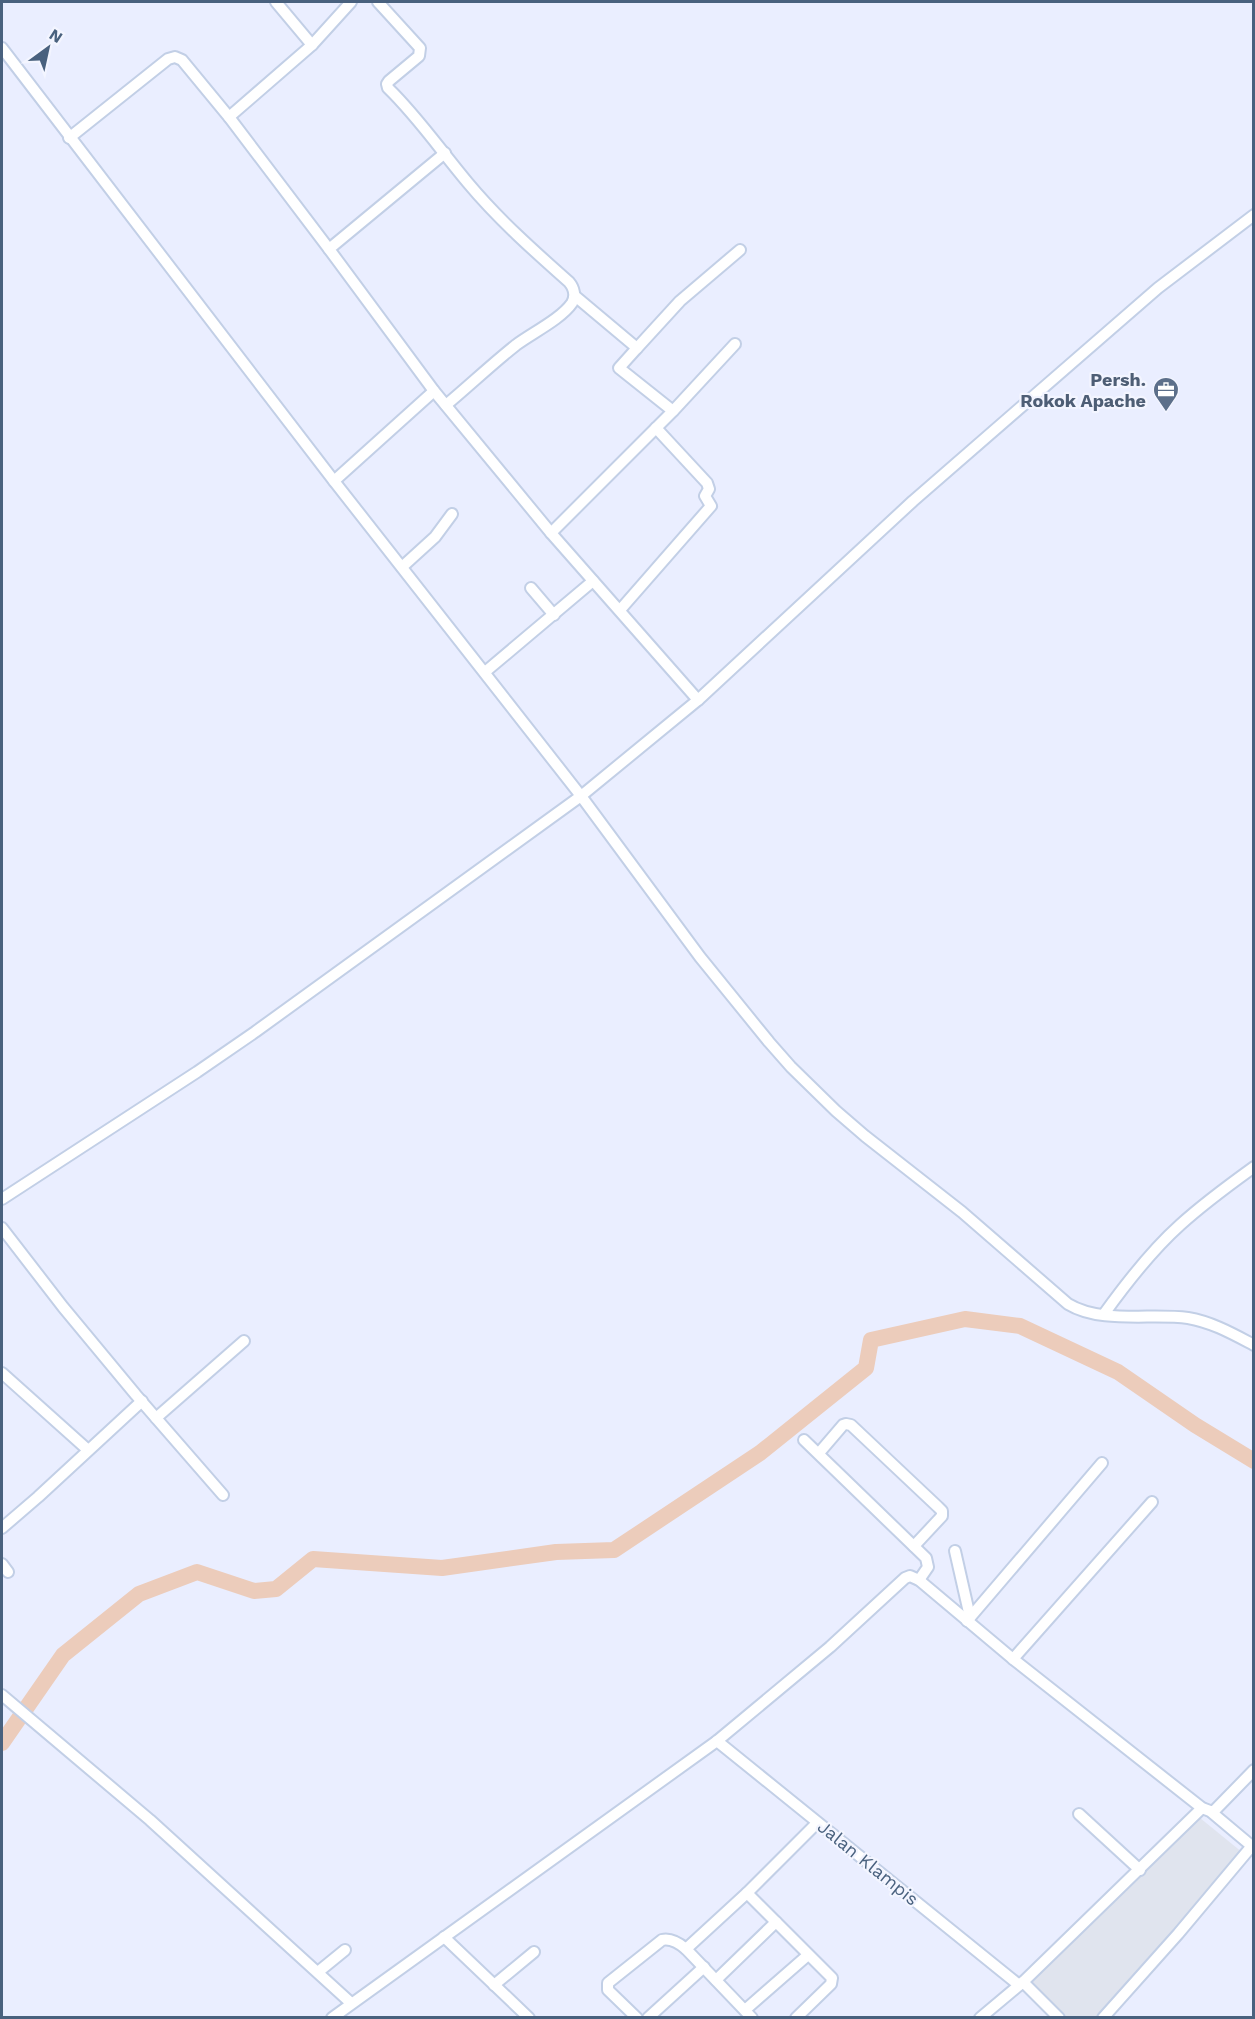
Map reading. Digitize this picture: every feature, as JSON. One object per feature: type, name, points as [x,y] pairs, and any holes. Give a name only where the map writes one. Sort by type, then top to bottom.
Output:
[{"type":"street","points":[[276,2],[312,45]]},
{"type":"street","points":[[228,117],[312,45],[351,2]]},
{"type":"street","points":[[378,2],[420,48],[421,52],[389,81],[388,88],[422,123],[468,184],[508,226],[569,282],[575,296],[637,348]]},
{"type":"street","points":[[2,48],[334,481],[486,672],[700,957],[769,1042],[819,1095],[865,1137],[962,1212],[1068,1304],[1086,1312],[1190,1319],[1227,1331],[1254,1345]]},
{"type":"street","points":[[69,138],[168,59],[174,57],[182,60],[329,249],[434,391],[551,533],[698,700]]},
{"type":"street","points":[[329,249],[445,153]]},
{"type":"street","points":[[2,1199],[255,1032],[581,796],[698,700],[913,501],[1158,288],[1254,215]]},
{"type":"street","points":[[673,411],[619,369],[680,301],[740,250]]},
{"type":"street","points":[[446,405],[515,345],[565,310],[575,296]]},
{"type":"street","points":[[551,533],[673,411],[735,344]]},
{"type":"street","points":[[334,481],[434,391]]},
{"type":"street","points":[[620,610],[711,506],[705,496],[709,489],[706,483],[656,428]]},
{"type":"street","points":[[402,567],[435,537],[452,514]]},
{"type":"street","points":[[486,672],[593,581]]},
{"type":"street","points":[[531,588],[554,615]]},
{"type":"street","points":[[1104,1314],[1143,1263],[1168,1236],[1197,1210],[1254,1167]]},
{"type":"street","points":[[2,1228],[63,1307],[223,1495]]},
{"type":"street","points":[[156,1418],[244,1341]]},
{"type":"street","points":[[3,1379],[88,1450]]},
{"type":"street","points":[[2,1528],[142,1401]]},
{"type":"street","points":[[819,1453],[843,1425],[848,1424],[938,1507],[942,1511],[942,1516],[914,1546]]},
{"type":"street","points":[[804,1440],[914,1546],[929,1564],[919,1580]]},
{"type":"street","points":[[968,1619],[1102,1463]]},
{"type":"street","points":[[1013,1659],[1152,1502]]},
{"type":"street","points":[[956,1551],[968,1619]]},
{"type":"street","points":[[332,2018],[717,1741],[830,1647],[905,1578],[914,1577],[968,1619],[1013,1659],[1252,1848],[1103,2018]]},
{"type":"street","points":[[2,1695],[150,1820],[351,2003]]},
{"type":"street","name":"Jalan Klampis","points":[[717,1741],[1021,1984],[1059,2018]]},
{"type":"street","points":[[980,2018],[1021,1984],[1068,1936],[1206,1810],[1214,1810],[1254,1770]]},
{"type":"street","points":[[1079,1814],[1140,1870]]},
{"type":"street","points":[[686,1949],[747,1893],[817,1822]]},
{"type":"street","points":[[747,1893],[830,1975],[833,1981],[796,2018]]},
{"type":"street","points":[[716,1980],[776,1922]]},
{"type":"street","points":[[444,1937],[529,2018]]},
{"type":"street","points":[[638,2018],[608,1990],[608,1983],[662,1940],[678,1942],[749,2014],[808,1955]]},
{"type":"street","points":[[318,1972],[345,1950]]},
{"type":"street","points":[[494,1985],[534,1952]]},
{"type":"street","points":[[648,2018],[704,1967]]},
{"type":"shaded area","points":[[1200,1818],[1243,1853],[1096,2017],[1067,2017],[1029,1983]]},
{"type":"waterway","points":[[2,1743],[63,1655],[139,1594],[197,1572],[254,1591],[276,1589],[313,1559],[442,1568],[556,1552],[614,1550],[760,1453],[866,1368],[871,1340],[965,1319],[1020,1326],[1118,1372],[1195,1425],[1254,1461]]},
{"type":"place","name":"Persh. Rokok Apache","points":[[1166,413]]}]
